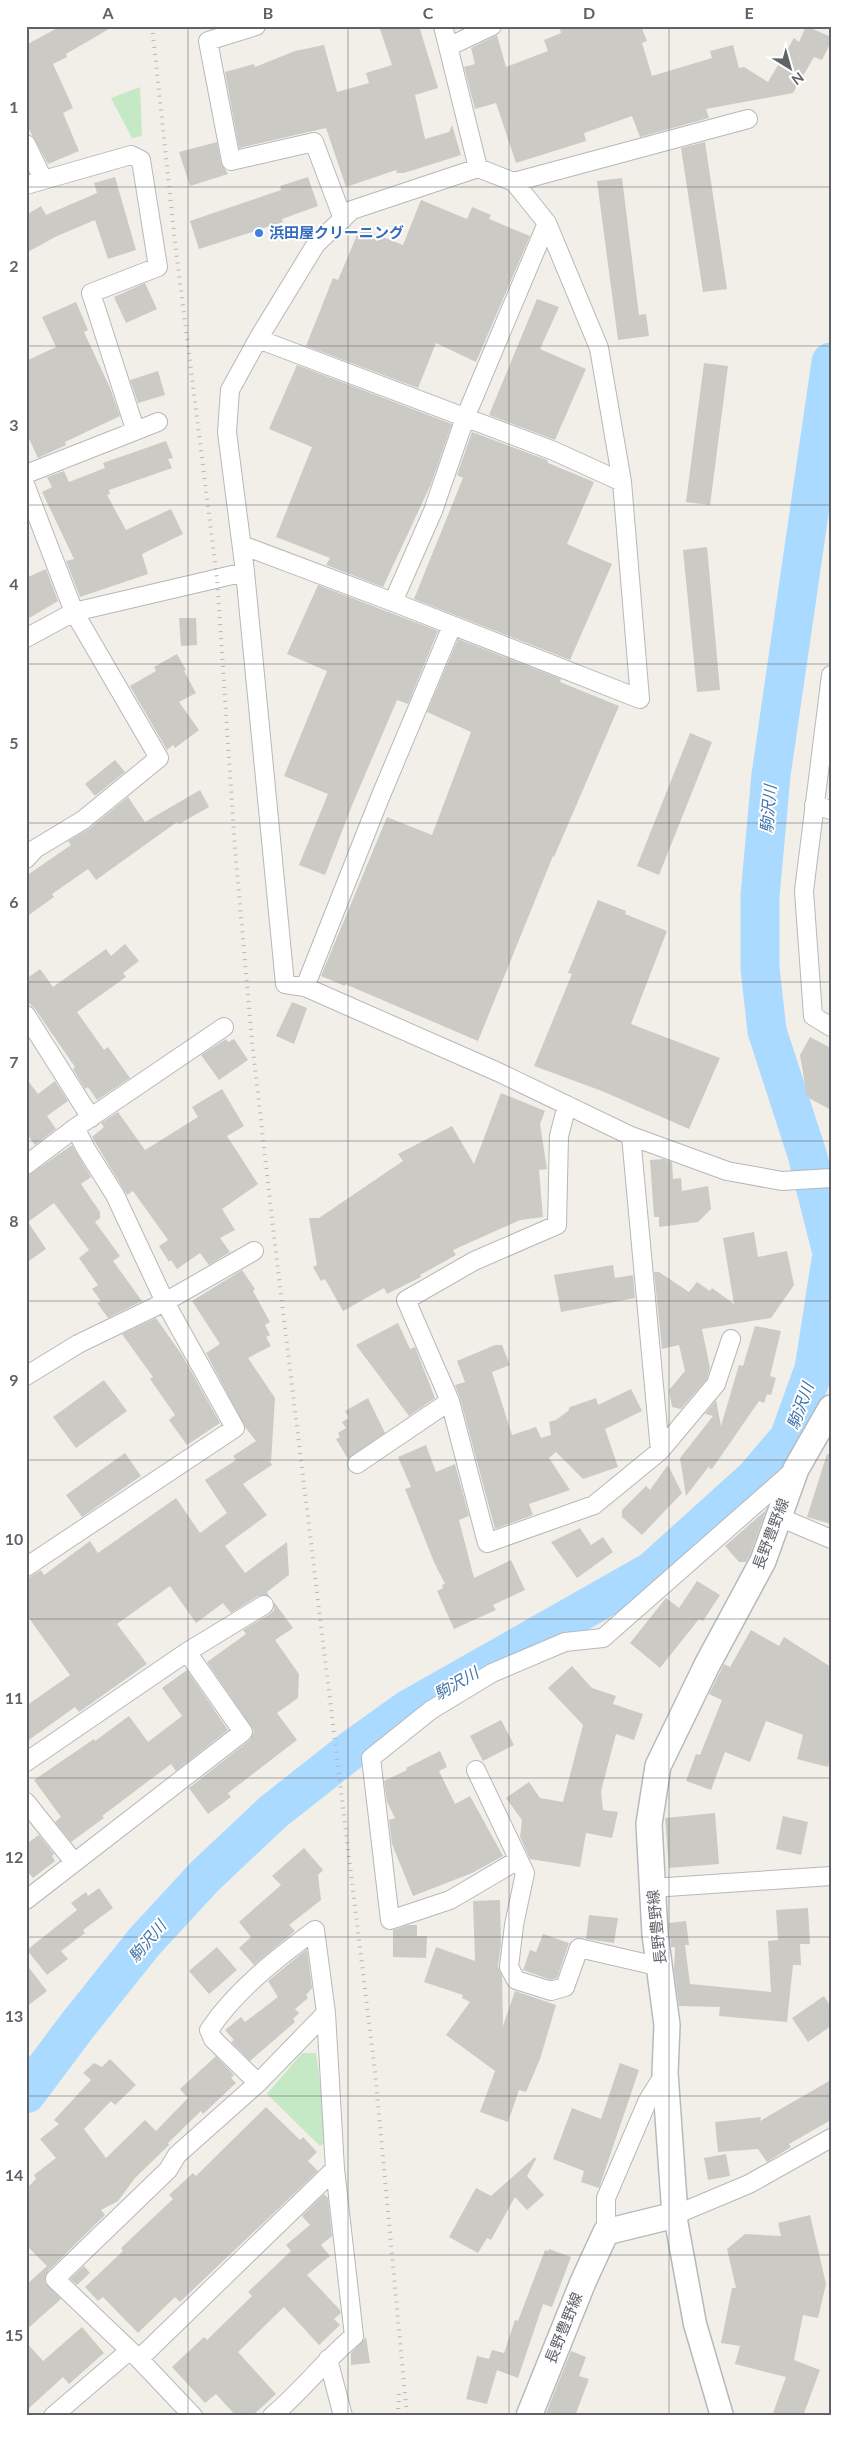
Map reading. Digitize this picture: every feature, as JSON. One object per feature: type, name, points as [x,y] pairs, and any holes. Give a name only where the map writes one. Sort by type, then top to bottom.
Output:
[{"type":"main road","name":"長野豊野線","points":[[675,2215],[665,2073],[667,2025],[661,1967],[655,1934],[652,1888],[650,1824],[658,1766],[707,1665],[763,1561],[796,1469],[831,1408]]},
{"type":"main road","points":[[606,2232],[675,2215]]},
{"type":"main road","name":"長野豊野線","points":[[529,2416],[583,2282],[606,2232]]},
{"type":"street","points":[[256,26],[208,42],[231,161],[314,142],[343,219]]},
{"type":"street","points":[[443,26],[478,168]]},
{"type":"street","points":[[448,47],[492,26]]},
{"type":"street","points":[[514,182],[748,119]]},
{"type":"street","points":[[26,144],[43,179]]},
{"type":"street","points":[[26,185],[131,155],[141,160],[158,268],[91,293],[135,429]]},
{"type":"street","points":[[242,545],[640,699],[622,482],[599,348],[547,223],[514,182],[478,168],[352,210],[316,244],[258,339],[230,390],[227,432],[245,572],[285,984],[305,987],[567,1105],[631,1136],[727,1171],[782,1181],[831,1178]]},
{"type":"street","points":[[393,602],[433,511],[465,418],[547,223]]},
{"type":"street","points":[[258,339],[554,451],[622,482]]},
{"type":"street","points":[[26,474],[135,429],[158,422]]},
{"type":"street","points":[[26,487],[74,612],[158,758],[83,820],[36,849],[26,859]]},
{"type":"street","points":[[26,638],[74,612],[245,572]]},
{"type":"street","points":[[305,987],[379,800],[452,626]]},
{"type":"street","points":[[831,675],[804,891],[813,1016],[831,1027]]},
{"type":"street","points":[[814,805],[831,810]]},
{"type":"street","points":[[26,1015],[91,1118]]},
{"type":"street","points":[[26,1165],[75,1128],[224,1027]]},
{"type":"street","points":[[567,1105],[559,1136],[557,1225],[474,1262],[406,1300],[450,1401],[487,1544],[594,1505],[660,1451],[716,1384],[731,1339]]},
{"type":"street","points":[[26,1567],[234,1428],[165,1302],[115,1195],[75,1128]]},
{"type":"street","points":[[631,1136],[660,1451]]},
{"type":"street","points":[[26,1376],[78,1344],[165,1302],[254,1251]]},
{"type":"street","points":[[357,1464],[450,1401]]},
{"type":"street","points":[[518,1860],[450,1900],[390,1920],[371,1758],[431,1710],[492,1674],[565,1642],[603,1638],[796,1469]]},
{"type":"street","points":[[779,1517],[831,1539]]},
{"type":"street","points":[[26,1762],[187,1652],[264,1604]]},
{"type":"street","points":[[26,1900],[244,1732],[187,1652]]},
{"type":"street","points":[[476,1770],[525,1873],[514,1925],[509,1967],[516,1980],[551,1991],[565,1987],[579,1948],[661,1967]]},
{"type":"street","points":[[26,1802],[74,1862]]},
{"type":"street","points":[[652,1888],[831,1876]]},
{"type":"street","points":[[258,2083],[213,2038],[209,2030],[217,2019],[272,1961],[315,1930],[326,2013],[335,2169],[354,2336],[328,2359],[295,2396],[272,2416]]},
{"type":"street","points":[[193,2416],[55,2278],[168,2170],[177,2155],[258,2083],[326,2013]]},
{"type":"street","points":[[606,2232],[606,2198],[648,2100],[665,2073]]},
{"type":"street","points":[[722,2416],[695,2324],[686,2266],[675,2215],[748,2184],[831,2138]]},
{"type":"street","points":[[52,2416],[134,2355],[335,2169]]},
{"type":"street","points":[[328,2359],[343,2416]]},
{"type":"green space","points":[[140,87],[142,136],[132,138],[111,98]]},
{"type":"green space","points":[[302,2053],[316,2053],[328,2141],[320,2146],[267,2094]]},
{"type":"building","points":[[61,26],[114,26],[66,54],[67,57],[53,64],[73,108],[63,113],[79,151],[48,164],[26,124],[26,45]]},
{"type":"building","points":[[379,26],[419,26],[438,88],[415,95],[425,139],[449,132],[452,125],[461,155],[404,173],[397,173],[396,170],[346,187],[326,128],[239,148],[225,72],[254,64],[255,67],[295,51],[324,45],[337,92],[369,83],[366,73],[392,65]]},
{"type":"building","points":[[559,26],[641,26],[647,41],[642,43],[652,76],[712,58],[710,51],[733,45],[739,68],[744,67],[768,82],[794,38],[799,42],[806,26],[831,37],[831,42],[822,60],[814,57],[793,93],[706,109],[709,118],[640,137],[632,116],[584,133],[586,141],[516,163],[496,103],[475,109],[464,67],[475,64],[471,48],[497,35],[506,67],[548,51],[544,40],[561,33]]},
{"type":"building","points":[[217,142],[221,163],[228,174],[190,186],[179,152]]},
{"type":"building","points":[[705,142],[727,289],[703,292],[681,148]]},
{"type":"building","points":[[115,177],[136,250],[108,259],[95,220],[55,237],[26,253],[26,215],[41,206],[46,215],[97,193],[94,183]]},
{"type":"building","points":[[308,177],[318,206],[282,219],[283,222],[199,249],[190,221],[281,190],[280,186]]},
{"type":"building","points":[[622,178],[639,315],[646,314],[649,336],[618,340],[597,181]]},
{"type":"building","points":[[421,200],[467,219],[472,207],[491,215],[489,219],[530,236],[476,362],[436,343],[418,388],[306,346],[333,278],[338,280],[360,228],[403,245]]},
{"type":"building","points":[[145,283],[157,309],[126,323],[114,297]]},
{"type":"building","points":[[537,299],[559,307],[540,349],[586,369],[555,440],[489,415]]},
{"type":"building","points":[[76,302],[88,330],[84,332],[110,388],[120,416],[65,442],[66,445],[38,458],[26,432],[26,361],[56,347],[42,317]]},
{"type":"building","points":[[704,363],[728,366],[710,505],[686,502]]},
{"type":"building","points":[[297,365],[452,424],[431,484],[383,587],[326,565],[330,558],[276,537],[312,447],[269,429]]},
{"type":"building","points":[[158,371],[165,395],[138,403],[130,380]]},
{"type":"building","points":[[472,432],[547,460],[548,463],[594,482],[567,544],[612,564],[570,660],[414,599],[463,478],[457,475]]},
{"type":"building","points":[[166,441],[173,458],[168,459],[172,468],[109,490],[110,494],[107,495],[126,530],[171,509],[183,534],[142,554],[148,574],[80,597],[66,561],[74,559],[42,492],[52,487],[47,477],[64,471],[69,482],[105,468],[103,463]]},
{"type":"building","points":[[707,547],[720,690],[697,692],[683,550]]},
{"type":"building","points":[[46,569],[58,601],[26,620],[26,578]]},
{"type":"building","points":[[318,585],[438,631],[408,704],[397,700],[353,803],[325,875],[299,865],[328,794],[284,776],[327,671],[287,654]]},
{"type":"building","points":[[179,618],[196,618],[197,645],[181,646]]},
{"type":"building","points":[[458,639],[561,679],[560,682],[619,706],[553,856],[478,1041],[345,984],[345,986],[321,976],[387,817],[432,835],[471,732],[427,712]]},
{"type":"building","points":[[177,654],[196,693],[179,702],[199,730],[175,748],[173,745],[167,750],[130,686],[156,671],[154,667]]},
{"type":"building","points":[[690,733],[712,742],[659,875],[637,866]]},
{"type":"building","points":[[115,760],[125,772],[95,796],[85,784]]},
{"type":"building","points":[[200,790],[209,807],[179,824],[177,822],[96,880],[88,869],[52,894],[54,897],[26,917],[26,876],[71,845],[68,841],[90,828],[128,797],[145,822]]},
{"type":"building","points":[[598,900],[626,911],[625,914],[667,931],[631,1024],[720,1058],[689,1129],[602,1091],[534,1066],[572,974],[568,973]]},
{"type":"building","points":[[125,944],[139,961],[123,973],[126,977],[77,1012],[104,1050],[108,1047],[130,1078],[97,1100],[88,1087],[85,1089],[73,1069],[75,1067],[35,1009],[26,1000],[26,979],[40,969],[53,987],[106,949],[111,956]]},
{"type":"building","points":[[292,1002],[307,1008],[294,1044],[276,1036]]},
{"type":"building","points":[[810,1037],[831,1048],[831,1110],[807,1097],[800,1055]]},
{"type":"building","points":[[226,1039],[228,1042],[234,1039],[248,1060],[219,1080],[201,1055]]},
{"type":"building","points":[[26,1078],[38,1094],[55,1081],[68,1101],[47,1116],[56,1129],[35,1145],[26,1133]]},
{"type":"building","points":[[222,1089],[244,1126],[227,1136],[258,1184],[222,1209],[235,1230],[220,1238],[230,1252],[209,1265],[200,1253],[177,1269],[171,1260],[169,1262],[159,1246],[168,1240],[133,1191],[127,1195],[92,1137],[104,1127],[101,1123],[118,1112],[145,1150],[198,1117],[192,1107]]},
{"type":"building","points":[[501,1093],[545,1111],[540,1124],[547,1169],[539,1170],[543,1217],[520,1220],[453,1250],[456,1255],[420,1275],[421,1277],[387,1294],[384,1288],[343,1311],[325,1279],[321,1281],[313,1267],[317,1265],[309,1218],[319,1218],[403,1161],[398,1154],[452,1126],[474,1164]]},
{"type":"building","points":[[72,1145],[91,1177],[81,1184],[100,1212],[100,1218],[95,1222],[120,1256],[113,1261],[142,1301],[108,1318],[97,1303],[101,1301],[92,1289],[98,1285],[79,1258],[89,1250],[54,1203],[28,1222],[46,1249],[26,1263],[26,1177]]},
{"type":"building","points":[[663,1159],[672,1162],[673,1179],[681,1178],[682,1191],[708,1186],[711,1209],[698,1222],[659,1227],[659,1217],[654,1217],[650,1160]]},
{"type":"building","points":[[754,1232],[758,1257],[787,1251],[794,1285],[771,1318],[702,1329],[710,1368],[707,1379],[681,1409],[672,1407],[669,1390],[685,1371],[679,1345],[662,1349],[654,1272],[659,1272],[689,1292],[697,1282],[710,1291],[712,1288],[734,1304],[723,1238]]},
{"type":"building","points":[[613,1265],[615,1278],[633,1275],[635,1298],[561,1312],[554,1275]]},
{"type":"building","points":[[242,1270],[255,1289],[253,1291],[270,1322],[265,1325],[270,1335],[266,1337],[271,1346],[248,1358],[275,1398],[271,1462],[268,1458],[272,1465],[243,1484],[267,1515],[225,1546],[245,1573],[287,1542],[289,1575],[267,1592],[269,1596],[258,1596],[231,1613],[223,1603],[196,1623],[170,1586],[117,1624],[147,1664],[79,1712],[75,1707],[26,1742],[26,1706],[70,1675],[26,1614],[26,1579],[41,1570],[44,1575],[90,1541],[98,1553],[176,1498],[200,1533],[227,1513],[205,1480],[236,1460],[233,1456],[256,1441],[245,1427],[206,1353],[220,1344],[192,1301]]},
{"type":"building","points":[[156,1318],[182,1355],[220,1423],[187,1445],[169,1420],[175,1415],[150,1379],[153,1377],[122,1334]]},
{"type":"building","points":[[398,1323],[410,1349],[415,1347],[435,1398],[409,1416],[356,1345]]},
{"type":"building","points":[[755,1326],[781,1331],[770,1376],[776,1378],[771,1395],[767,1394],[764,1403],[759,1401],[712,1469],[709,1468],[710,1465],[686,1496],[680,1458],[713,1416],[705,1414],[716,1400],[721,1426],[739,1365],[743,1366]]},
{"type":"building","points":[[495,1345],[502,1345],[510,1365],[492,1372],[512,1435],[536,1427],[541,1438],[551,1435],[549,1422],[556,1420],[568,1411],[570,1407],[596,1398],[598,1405],[631,1389],[642,1411],[605,1429],[618,1467],[583,1479],[556,1452],[549,1458],[570,1490],[529,1504],[533,1515],[495,1529],[455,1385],[465,1382],[457,1361]]},
{"type":"building","points":[[104,1380],[127,1411],[76,1448],[53,1417]]},
{"type":"building","points":[[368,1398],[385,1433],[348,1459],[336,1439],[340,1437],[338,1433],[346,1428],[342,1422],[349,1418],[345,1411]]},
{"type":"building","points":[[426,1445],[436,1472],[455,1464],[469,1516],[459,1520],[474,1578],[511,1560],[525,1590],[493,1605],[496,1610],[454,1629],[437,1591],[443,1588],[442,1585],[445,1584],[434,1562],[405,1489],[411,1487],[398,1457]]},
{"type":"building","points":[[125,1453],[141,1476],[82,1517],[66,1495]]},
{"type":"building","points":[[827,1454],[831,1455],[831,1524],[807,1517]]},
{"type":"building","points":[[668,1465],[682,1493],[642,1535],[622,1517],[622,1510],[646,1486],[650,1490]]},
{"type":"building","points":[[766,1510],[750,1555],[746,1562],[739,1562],[725,1546]]},
{"type":"building","points":[[580,1528],[591,1545],[603,1537],[613,1552],[577,1578],[551,1542]]},
{"type":"building","points":[[697,1581],[720,1595],[703,1621],[699,1619],[660,1668],[630,1643],[666,1598],[679,1608]]},
{"type":"building","points":[[274,1602],[293,1628],[275,1640],[299,1674],[298,1698],[277,1713],[297,1740],[228,1793],[231,1797],[208,1814],[189,1788],[250,1740],[254,1731],[207,1662],[246,1634],[243,1630],[270,1614],[274,1610]]},
{"type":"building","points":[[751,1630],[779,1646],[784,1637],[831,1667],[831,1757],[828,1767],[797,1759],[803,1735],[766,1721],[750,1762],[725,1752],[711,1790],[686,1781],[696,1754],[700,1755],[722,1700],[709,1694],[724,1664],[730,1667]]},
{"type":"building","points":[[572,1666],[592,1688],[616,1696],[613,1704],[643,1714],[634,1740],[616,1734],[601,1791],[603,1810],[618,1812],[612,1838],[586,1833],[580,1867],[530,1859],[520,1837],[522,1820],[506,1798],[529,1782],[540,1798],[563,1802],[583,1725],[548,1688]]},
{"type":"building","points":[[187,1670],[228,1730],[176,1771],[171,1764],[71,1842],[55,1822],[61,1817],[34,1780],[94,1739],[95,1741],[129,1716],[148,1742],[182,1716],[162,1688]]},
{"type":"building","points":[[501,1720],[514,1745],[483,1761],[470,1736]]},
{"type":"building","points":[[440,1751],[447,1767],[439,1771],[455,1804],[470,1796],[503,1856],[472,1873],[413,1896],[392,1844],[389,1820],[395,1818],[387,1802],[384,1781]]},
{"type":"building","points":[[715,1813],[719,1864],[669,1868],[665,1818]]},
{"type":"building","points":[[783,1816],[808,1822],[801,1855],[776,1849]]},
{"type":"building","points":[[39,1835],[54,1854],[52,1856],[55,1861],[33,1878],[26,1870],[26,1844]]},
{"type":"building","points":[[304,1848],[323,1870],[318,1875],[321,1900],[289,1925],[295,1931],[254,1965],[239,1948],[251,1937],[239,1922],[281,1885],[272,1876]]},
{"type":"building","points":[[99,1888],[113,1908],[83,1930],[85,1933],[61,1951],[68,1959],[47,1975],[27,1950],[77,1910],[71,1903],[86,1892],[88,1896]]},
{"type":"building","points":[[500,1900],[501,1945],[498,1966],[502,1976],[503,2026],[515,1991],[556,2005],[540,2059],[526,2092],[519,2090],[508,2122],[480,2112],[495,2071],[446,2035],[470,2002],[462,1998],[463,1995],[424,1982],[436,1947],[475,1961],[473,1901]]},
{"type":"building","points":[[808,1908],[810,1944],[800,1944],[801,1965],[793,1965],[787,2022],[719,2016],[720,2007],[679,2006],[674,1970],[675,1947],[671,1947],[669,1923],[686,1921],[689,1945],[685,1945],[690,1984],[771,1992],[768,1941],[778,1940],[776,1910]]},
{"type":"building","points":[[589,1915],[618,1918],[614,1943],[586,1939]]},
{"type":"building","points":[[408,1925],[417,1925],[417,1936],[427,1936],[426,1958],[393,1957],[393,1930]]},
{"type":"building","points":[[543,1934],[569,1943],[557,1978],[551,1980],[523,1970],[530,1950],[536,1952]]},
{"type":"building","points":[[217,1947],[237,1970],[209,1994],[189,1971]]},
{"type":"building","points":[[307,1949],[312,1988],[306,1995],[308,1998],[295,2009],[299,2013],[293,2019],[295,2022],[250,2061],[231,2042],[234,2040],[225,2030],[241,2017],[245,2022],[278,1997],[268,1981]]},
{"type":"building","points":[[26,1964],[47,1991],[26,2007]]},
{"type":"building","points":[[824,1996],[831,2007],[831,2026],[808,2042],[792,2018]]},
{"type":"building","points":[[216,2056],[234,2075],[231,2078],[236,2083],[203,2114],[201,2111],[168,2143],[169,2145],[135,2178],[118,2201],[101,2210],[105,2215],[48,2271],[45,2282],[61,2299],[26,2330],[26,2285],[47,2266],[26,2245],[26,2189],[36,2179],[34,2175],[56,2158],[40,2139],[59,2124],[54,2120],[91,2080],[83,2073],[94,2063],[102,2067],[110,2059],[136,2085],[115,2105],[111,2101],[84,2129],[106,2158],[145,2120],[156,2131],[188,2098],[180,2089]]},
{"type":"building","points":[[620,2063],[639,2070],[599,2188],[581,2182],[584,2171],[553,2159],[572,2108],[601,2119]]},
{"type":"building","points":[[831,2080],[831,2120],[789,2144],[791,2147],[767,2162],[758,2149],[718,2152],[715,2122],[761,2117],[760,2121]]},
{"type":"building","points":[[266,2107],[300,2140],[303,2137],[317,2152],[308,2161],[318,2171],[180,2302],[175,2297],[138,2333],[103,2297],[98,2301],[85,2287],[123,2251],[121,2248],[173,2199],[169,2195],[193,2173],[196,2176]]},
{"type":"building","points":[[726,2154],[730,2176],[708,2180],[704,2158]]},
{"type":"building","points":[[535,2157],[536,2159],[527,2176],[544,2195],[527,2210],[515,2197],[491,2240],[487,2238],[478,2253],[449,2237],[476,2188],[491,2196]]},
{"type":"building","points":[[324,2194],[328,2198],[332,2236],[321,2245],[330,2256],[307,2275],[340,2310],[341,2313],[334,2319],[340,2325],[319,2345],[284,2307],[238,2352],[276,2394],[252,2416],[236,2416],[216,2394],[205,2403],[172,2367],[204,2337],[207,2340],[252,2296],[248,2292],[291,2251],[286,2245],[310,2225],[302,2216]]},
{"type":"building","points":[[810,2215],[826,2284],[818,2318],[803,2315],[794,2360],[820,2370],[803,2416],[772,2416],[786,2377],[735,2364],[740,2346],[721,2343],[732,2288],[736,2288],[727,2249],[745,2234],[781,2236],[778,2223]]},
{"type":"building","points":[[549,2249],[571,2257],[552,2307],[543,2304],[518,2378],[497,2370],[487,2404],[466,2399],[477,2356],[489,2359],[492,2350],[504,2353],[515,2320],[518,2321],[545,2250],[548,2251]]},
{"type":"building","points":[[84,2266],[90,2273],[77,2285],[70,2279]]},
{"type":"building","points":[[82,2327],[104,2353],[69,2384],[63,2377],[26,2411],[26,2342],[43,2361]]},
{"type":"building","points":[[366,2337],[370,2363],[351,2365],[351,2353]]},
{"type":"building","points":[[571,2351],[586,2357],[579,2376],[589,2379],[575,2416],[545,2416]]},
{"type":"waterway","name":"駒沢川","points":[[831,362],[771,775],[760,896],[760,968],[767,1031],[807,1154],[831,1249]]},
{"type":"waterway","name":"駒沢川","points":[[26,2094],[145,1941],[204,1877],[273,1812],[354,1748],[407,1710],[652,1571],[755,1478],[789,1438],[814,1369],[831,1260]]},
{"type":"railway","points":[[152,26],[175,242],[217,578],[235,849],[252,1041],[375,2072],[407,2416]]},
{"type":"railway","points":[[398,2416],[399,2392]]},
{"type":"place","name":"浜田屋クリーニング","points":[[259,233]]}]
